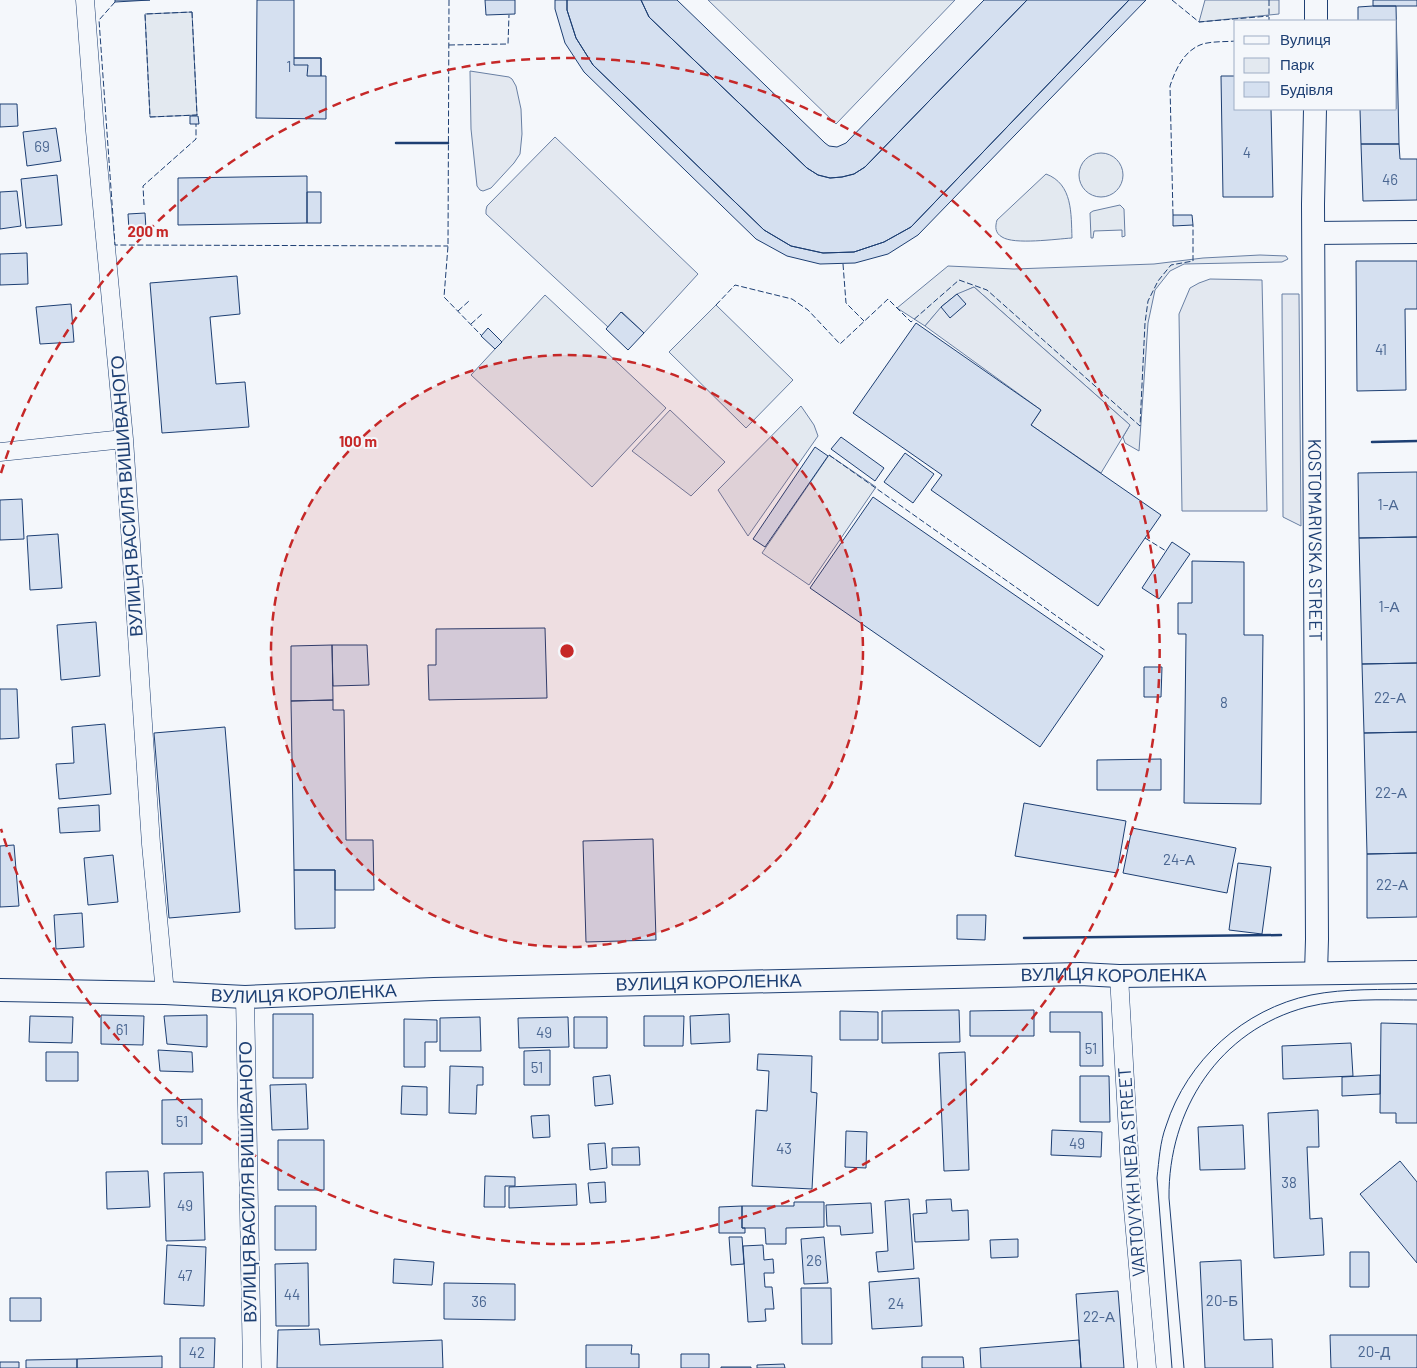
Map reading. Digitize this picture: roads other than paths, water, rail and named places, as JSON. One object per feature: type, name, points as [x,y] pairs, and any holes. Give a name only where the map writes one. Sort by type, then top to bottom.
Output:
[{"type":"street","name":"ВУЛИЦЯ ВАСИЛЯ ВИШИВАНОГО","points":[[85,0],[95,131],[124,439],[151,844],[165,993]]},
{"type":"street","points":[[1316,0],[1316,20]]},
{"type":"street","name":"KOSTOMARIVSKA STREET","points":[[1315,110],[1316,973]]},
{"type":"street","points":[[1314,233],[1417,232]]},
{"type":"street","points":[[0,452],[124,439]]},
{"type":"street","name":"ВУЛИЦЯ КОРОЛЕНКА","points":[[0,990],[165,993],[245,997],[454,988],[1080,974],[1119,976],[1417,972]]},
{"type":"street","name":"VARTOVYKH NEBA STREET","points":[[1119,976],[1131,1186],[1147,1368]]},
{"type":"street","name":"ВУЛИЦЯ ВАСИЛЯ ВИШИВАНОГО","points":[[245,997],[252,1368]]},
{"type":"tram line","points":[[1172,1368],[1157,1178],[1164,1132],[1176,1102],[1188,1080],[1203,1059],[1241,1025],[1263,1012],[1286,1002],[1311,995],[1337,991],[1417,989]]},
{"type":"tram line","points":[[1184,1368],[1169,1198],[1171,1165],[1178,1134],[1189,1105],[1205,1078],[1224,1054],[1248,1034],[1276,1018],[1307,1007],[1334,1002],[1417,1000]]}]
